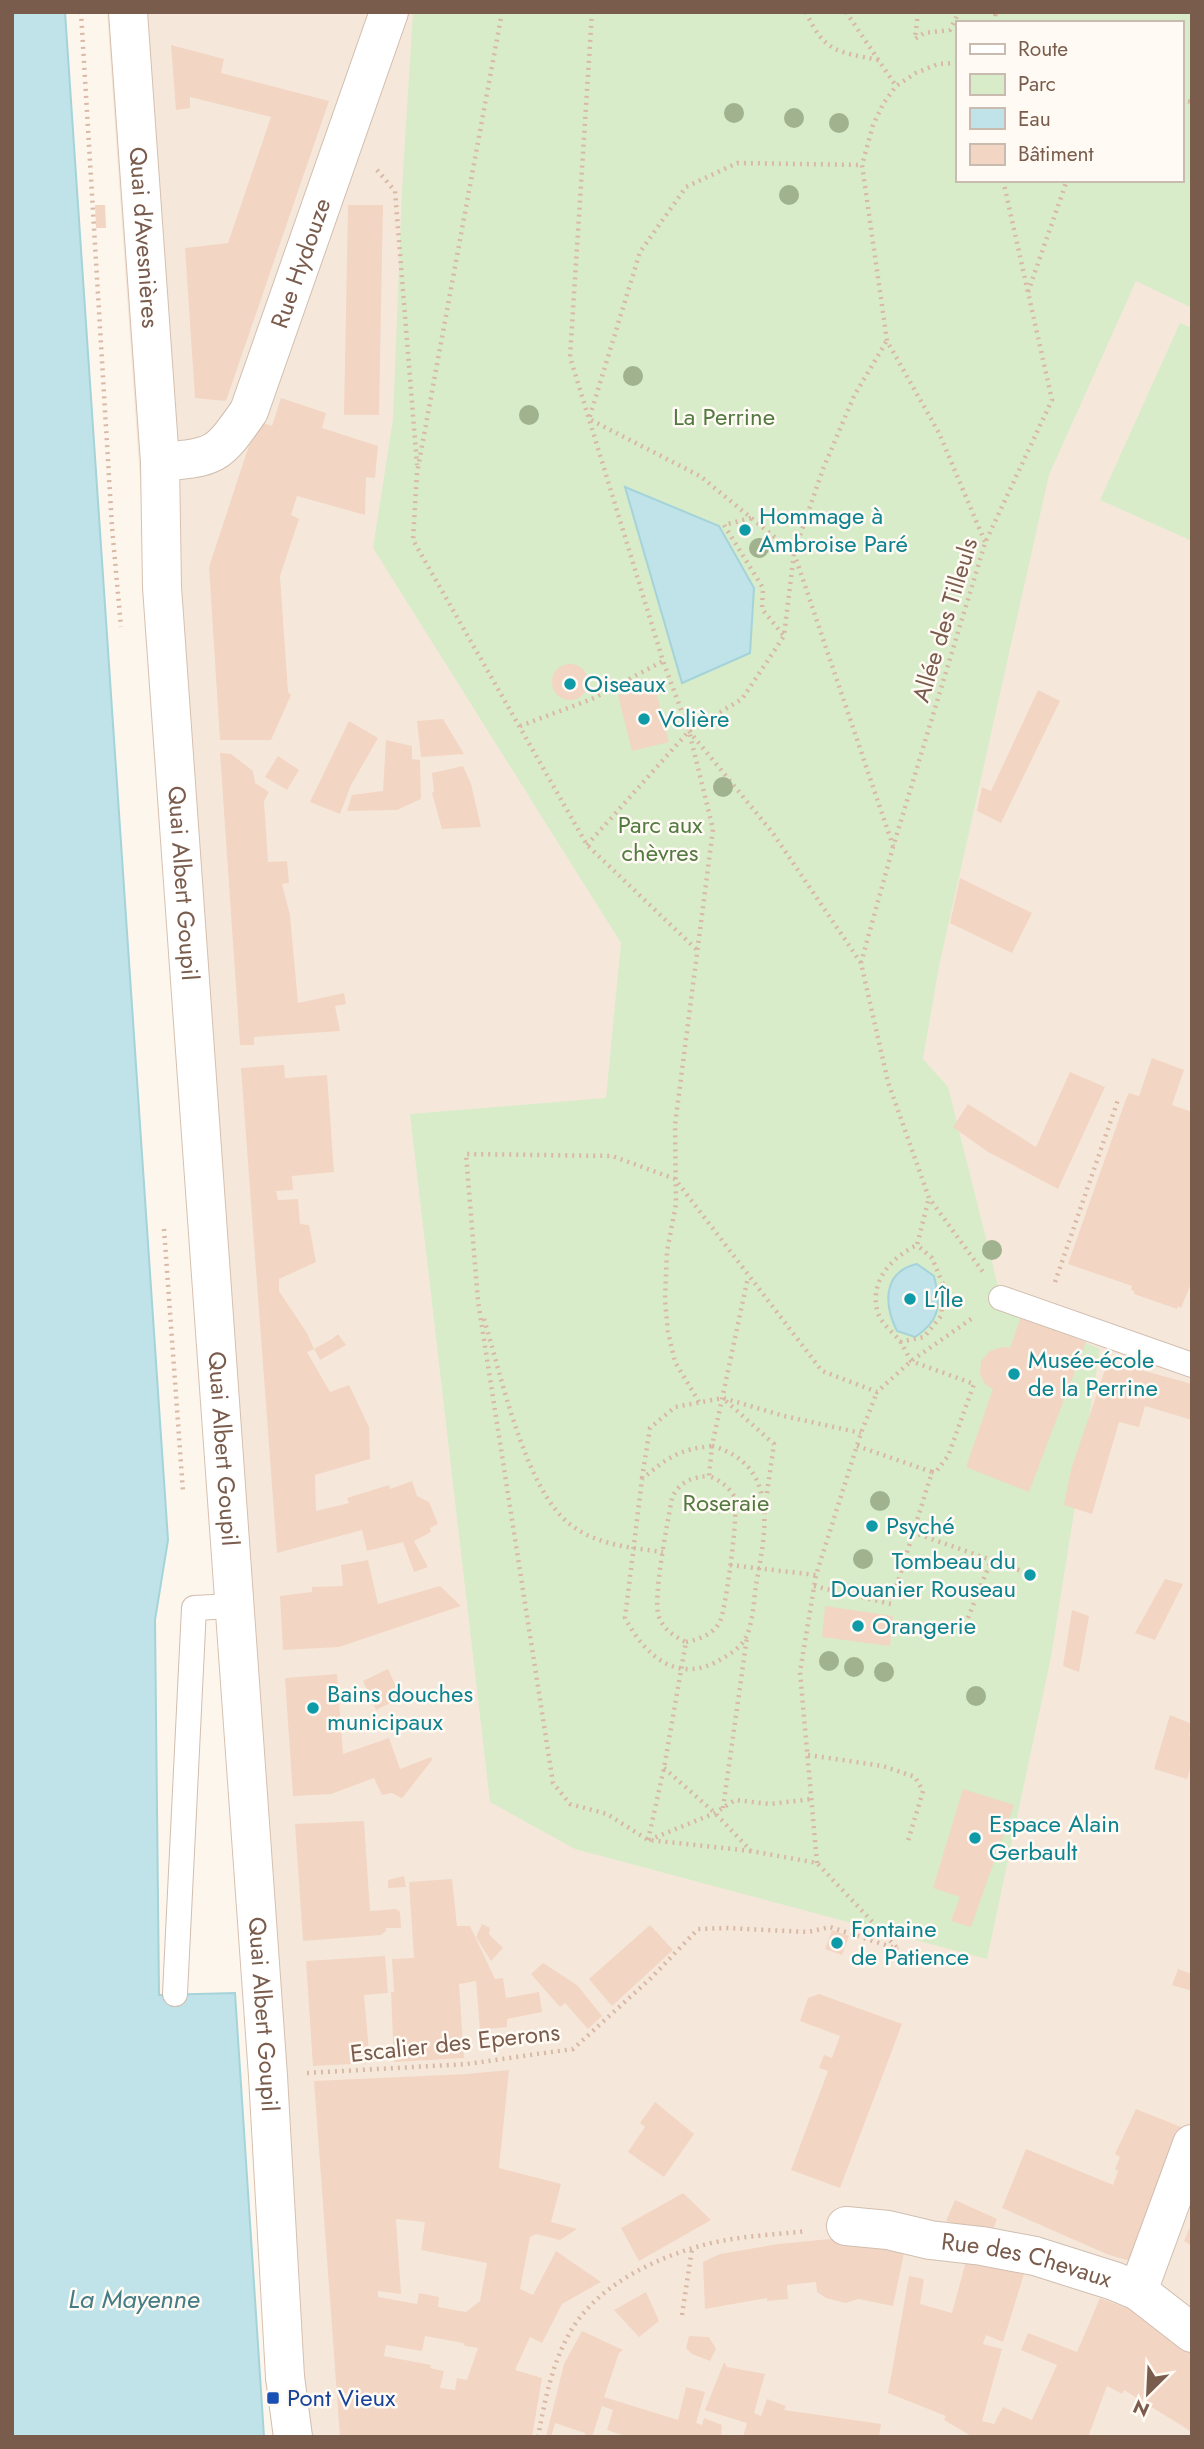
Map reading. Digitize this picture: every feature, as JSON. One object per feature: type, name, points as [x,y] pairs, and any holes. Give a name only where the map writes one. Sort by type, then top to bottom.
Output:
[{"type":"street","name":"Quai d'Avesnières","points":[[128,12],[160,462]]},
{"type":"street","name":"Rue Hydouze","points":[[160,462],[206,456],[224,446],[249,411],[389,12]]},
{"type":"street","name":"Quai Albert Goupil","points":[[160,462],[163,601],[268,2076],[285,2377],[293,2437]]},
{"type":"street","points":[[1138,2291],[1192,2144]]},
{"type":"street","name":"Rue des Chevaux","points":[[846,2226],[888,2230],[930,2240],[1035,2256],[1138,2291],[1192,2333]]},
{"type":"lane","points":[[1001,1298],[1192,1365]]},
{"type":"lane","points":[[175,1994],[194,1608],[233,1606]]},
{"type":"path","points":[[502,12],[418,473],[413,540],[587,845],[697,951]]},
{"type":"path","points":[[592,12],[570,356],[663,661],[689,731],[713,829],[675,1125],[676,1204],[667,1251],[665,1300],[668,1332],[675,1362],[699,1402]]},
{"type":"path","points":[[806,12],[811,27],[825,44],[850,54],[879,60]]},
{"type":"path","points":[[846,12],[851,15],[896,86]]},
{"type":"path","points":[[918,12],[915,39],[924,33],[950,30],[959,12]]},
{"type":"path","points":[[956,63],[938,64],[916,73],[896,86],[873,125],[862,165],[887,341],[939,433],[985,543]]},
{"type":"path","points":[[346,130],[395,191],[418,473]]},
{"type":"path","points":[[589,419],[640,252],[686,187],[737,163],[862,165]]},
{"type":"path","name":"Allée des Tilleuls","points":[[861,963],[985,543],[1052,400],[1003,182]]},
{"type":"path","points":[[1028,293],[1066,182]]},
{"type":"path","points":[[587,845],[689,731],[742,699],[784,636],[794,553],[823,469],[854,396],[887,341]]},
{"type":"path","points":[[589,419],[700,476],[794,553],[894,847]]},
{"type":"path","points":[[751,518],[724,525],[763,588],[762,609],[784,636]]},
{"type":"path","points":[[520,726],[592,698],[663,661]]},
{"type":"path","points":[[689,731],[772,832],[861,963],[888,1082],[929,1198],[1001,1298],[911,1361],[877,1392],[861,1433],[816,1575],[800,1672],[817,1863],[751,1851],[648,1840],[607,1814],[570,1804],[553,1783],[478,1301],[466,1154],[612,1156],[675,1179],[821,1371],[877,1392]]},
{"type":"path","points":[[1045,1312],[1119,1097]]},
{"type":"path","points":[[918,1245],[929,1198]]},
{"type":"path","points":[[900,1342],[924,1337],[941,1316],[944,1287],[932,1258],[918,1245]]},
{"type":"path","points":[[857,1447],[935,1472],[948,1456],[974,1384],[911,1361],[877,1311],[877,1288],[885,1269],[899,1254],[918,1245]]},
{"type":"path","points":[[709,1476],[712,1446],[748,1277]]},
{"type":"path","points":[[478,1301],[527,1460],[546,1498],[558,1514],[573,1527],[603,1541],[663,1552]]},
{"type":"path","points":[[723,1398],[774,1444],[759,1569],[723,1808]]},
{"type":"path","points":[[747,1636],[739,1647],[711,1666],[667,1666],[655,1658],[635,1636],[625,1618],[650,1428],[675,1407],[723,1398],[784,1416],[861,1433]]},
{"type":"path","points":[[642,1479],[677,1452],[712,1446],[726,1450],[751,1468],[766,1504]]},
{"type":"path","points":[[814,1586],[891,1604],[932,1472]]},
{"type":"path","points":[[709,1476],[719,1480],[735,1497],[737,1508],[721,1619],[708,1635],[700,1639],[686,1642],[670,1633],[658,1616],[656,1606],[663,1552],[675,1490],[690,1479],[709,1476]]},
{"type":"path","points":[[912,1532],[1022,1571]]},
{"type":"path","points":[[968,1618],[991,1560]]},
{"type":"path","points":[[730,1565],[816,1575]]},
{"type":"path","points":[[648,1840],[664,1768],[686,1642]]},
{"type":"path","points":[[808,1755],[883,1766],[915,1777],[923,1791],[908,1841]]},
{"type":"path","points":[[664,1768],[715,1813],[751,1851]]},
{"type":"path","points":[[648,1840],[715,1813],[735,1800],[770,1804],[812,1799]]},
{"type":"path","name":"Escalier des Eperons","points":[[268,2076],[467,2064],[573,2049],[651,1978],[698,1929],[808,1932],[830,1927],[898,1949],[817,1863]]},
{"type":"path","points":[[538,2437],[554,2367],[572,2328],[601,2295],[655,2263],[692,2249],[794,2232]]},
{"type":"path","points":[[682,2315],[692,2249]]},
{"type":"shaded area","points":[[107,12],[1192,12],[1192,2437],[278,2437]]},
{"type":"green space","name":"La Perrine","points":[[413,12],[1192,12],[1192,308],[1136,281],[1049,475],[939,966],[923,1059],[948,1087],[1001,1298],[994,1303],[1100,1349],[1051,1657],[987,1959],[575,1849],[490,1802],[410,1114],[606,1098],[621,943],[373,548],[393,419],[402,189]]},
{"type":"green space","points":[[1180,323],[1192,328],[1192,541],[1100,500]]},
{"type":"water","name":"La Mayenne","points":[[12,12],[65,12],[168,1540],[155,1620],[159,1995],[235,1993],[264,2437],[12,2437]]},
{"type":"water","points":[[625,487],[719,526],[754,588],[750,653],[682,683]]},
{"type":"water","points":[[917,1264],[934,1276],[938,1303],[930,1324],[915,1337],[897,1331],[888,1300],[892,1282],[897,1274]]},
{"type":"building","points":[[171,45],[224,59],[221,73],[329,101],[226,401],[195,398],[185,248],[228,243],[271,117],[190,97],[190,108],[176,110]]},
{"type":"building","points":[[95,205],[105,205],[106,228],[96,228]]},
{"type":"building","points":[[348,205],[383,205],[379,415],[344,415]]},
{"type":"building","points":[[281,398],[326,413],[322,428],[378,446],[375,478],[366,477],[365,515],[297,496],[291,515],[299,519],[280,576],[288,692],[291,695],[271,740],[220,740],[209,567],[257,421],[272,426]]},
{"type":"building","name":"Oiseaux","points":[[570,664],[583,669],[588,682],[583,695],[570,700],[557,695],[552,682],[557,669]]},
{"type":"building","name":"Volière","points":[[655,687],[669,742],[632,751],[618,695]]},
{"type":"building","points":[[1038,690],[1060,701],[1001,823],[977,811],[982,787],[991,791]]},
{"type":"building","points":[[443,719],[464,754],[421,757],[417,721]]},
{"type":"building","points":[[349,721],[378,738],[351,785],[340,814],[310,802]]},
{"type":"building","points":[[386,740],[412,746],[412,759],[420,760],[421,799],[397,810],[347,811],[352,795],[383,791]]},
{"type":"building","points":[[220,753],[231,754],[253,771],[255,783],[269,792],[264,801],[268,862],[287,861],[289,883],[282,884],[290,915],[298,1003],[344,993],[346,1004],[335,1006],[340,1031],[254,1037],[254,1045],[240,1045]]},
{"type":"building","points":[[278,756],[299,770],[287,790],[265,777]]},
{"type":"building","points":[[463,766],[471,784],[481,827],[442,829],[432,793],[432,773]]},
{"type":"building","points":[[960,878],[1032,913],[1012,953],[950,923]]},
{"type":"building","points":[[1152,1058],[1184,1070],[1172,1105],[1192,1112],[1192,1281],[1181,1308],[1178,1306],[1177,1309],[1134,1294],[1132,1286],[1068,1264],[1126,1099],[1129,1093],[1139,1096]]},
{"type":"building","points":[[284,1065],[285,1078],[327,1075],[334,1172],[292,1176],[293,1190],[276,1191],[278,1200],[298,1199],[300,1224],[309,1225],[316,1262],[279,1279],[279,1291],[307,1333],[314,1349],[307,1352],[330,1392],[349,1385],[369,1427],[370,1459],[315,1475],[316,1511],[349,1503],[347,1498],[389,1485],[390,1489],[412,1481],[417,1496],[429,1502],[438,1524],[430,1528],[431,1532],[414,1541],[428,1567],[414,1572],[403,1542],[367,1551],[362,1530],[277,1553],[241,1068]]},
{"type":"building","points":[[1070,1072],[1105,1087],[1058,1189],[988,1152],[953,1127],[968,1104],[1036,1147]]},
{"type":"building","points":[[1021,1317],[1086,1342],[1029,1492],[966,1467],[993,1389],[985,1384],[980,1374],[981,1361],[990,1351],[1010,1348]]},
{"type":"building","points":[[338,1334],[346,1345],[320,1360],[314,1349]]},
{"type":"building","points":[[1108,1361],[1192,1384],[1192,1420],[1145,1406],[1139,1427],[1119,1422],[1092,1514],[1064,1505],[1071,1470]]},
{"type":"building","points":[[368,1560],[378,1604],[440,1586],[461,1606],[339,1647],[283,1650],[280,1596],[312,1592],[312,1587],[343,1586],[341,1565]]},
{"type":"building","points":[[1165,1579],[1183,1584],[1155,1640],[1135,1633]]},
{"type":"building","name":"Orangerie","points":[[825,1606],[893,1616],[890,1646],[822,1637]]},
{"type":"building","points":[[1072,1610],[1089,1616],[1079,1672],[1063,1666]]},
{"type":"building","points":[[388,1669],[401,1698],[376,1710],[363,1681]]},
{"type":"building","name":"Bains douches municipaux","points":[[337,1674],[343,1754],[389,1738],[400,1769],[431,1757],[432,1760],[403,1797],[392,1793],[382,1795],[374,1778],[331,1794],[293,1796],[285,1678]]},
{"type":"building","points":[[1170,1715],[1192,1724],[1189,1736],[1192,1737],[1192,1763],[1187,1779],[1154,1769]]},
{"type":"building","name":"Espace Alain Gerbault","points":[[963,1789],[1014,1805],[971,1927],[951,1921],[960,1897],[933,1888]]},
{"type":"building","points":[[364,1821],[370,1911],[396,1909],[400,1912],[401,1928],[386,1928],[381,1935],[303,1941],[295,1824]]},
{"type":"building","points":[[404,1876],[406,1887],[388,1888],[388,1880]]},
{"type":"building","points":[[452,1879],[457,1926],[470,1926],[495,1979],[503,1978],[506,1998],[539,1992],[542,2012],[507,2019],[507,2027],[480,2030],[476,1981],[459,1984],[464,2058],[394,2062],[392,1959],[414,1958],[409,1882]]},
{"type":"building","points":[[482,1924],[490,1928],[489,1934],[503,1948],[491,1961],[476,1937]]},
{"type":"building","points":[[650,1925],[673,1950],[612,2006],[589,1979]]},
{"type":"building","name":"Fontaine de Patience","points":[[832,1930],[849,1936],[842,1955],[825,1949]]},
{"type":"building","points":[[385,1956],[388,1993],[364,1995],[370,2063],[313,2066],[306,1961]]},
{"type":"building","points":[[543,1963],[577,1985],[602,2016],[588,2029],[565,2003],[560,2007],[531,1974]]},
{"type":"building","points":[[1178,1969],[1192,1974],[1192,1991],[1172,1985]]},
{"type":"building","points":[[819,1994],[902,2024],[840,2188],[791,2170],[828,2071],[819,2068],[824,2055],[832,2058],[840,2036],[800,2021],[808,1998]]},
{"type":"building","points":[[509,2070],[499,2168],[561,2184],[551,2222],[577,2229],[560,2240],[536,2234],[530,2237],[520,2289],[533,2295],[556,2251],[601,2282],[562,2304],[542,2343],[530,2337],[515,2370],[542,2378],[532,2437],[340,2437],[314,2081]],"holes":[[[396,2219],[425,2222],[421,2250],[487,2263],[480,2301],[466,2312],[438,2307],[439,2297],[419,2293],[417,2304],[378,2297],[378,2291],[401,2294]],[[425,2336],[478,2348],[467,2380],[457,2378],[455,2390],[440,2388],[444,2371],[430,2368],[431,2365],[384,2356],[386,2345],[422,2351]]]},
{"type":"building","points":[[655,2102],[694,2134],[664,2177],[628,2152],[645,2127],[640,2123]]},
{"type":"building","points":[[1136,2109],[1181,2127],[1133,2257],[1127,2260],[1109,2255],[1002,2208],[1026,2149],[1113,2185],[1120,2157],[1115,2154]]},
{"type":"building","points":[[683,2193],[711,2220],[639,2261],[621,2228]]},
{"type":"building","points":[[955,2200],[997,2219],[992,2232],[946,2221]]},
{"type":"building","points":[[1192,2222],[1192,2246],[1184,2241]]},
{"type":"building","points":[[830,2239],[904,2253],[893,2306],[858,2299],[846,2303],[826,2298],[817,2292],[816,2282],[787,2285],[788,2299],[767,2301],[767,2298],[705,2309],[703,2262],[720,2254]]},
{"type":"building","points":[[966,2261],[1024,2274],[1003,2342],[986,2335],[983,2344],[1002,2349],[982,2421],[994,2424],[1003,2407],[1032,2420],[1057,2365],[1021,2350],[1028,2333],[1077,2352],[1100,2298],[1155,2319],[1192,2347],[1192,2432],[1124,2390],[1122,2394],[1107,2386],[1088,2437],[973,2437],[944,2420],[946,2416],[888,2393],[909,2276],[924,2279],[920,2304],[952,2313]]},
{"type":"building","points":[[646,2292],[659,2321],[639,2337],[614,2310]]},
{"type":"building","points":[[582,2331],[623,2350],[619,2353],[604,2397],[678,2420],[686,2387],[705,2392],[696,2423],[702,2425],[704,2418],[722,2425],[721,2437],[628,2437],[607,2430],[613,2410],[602,2406],[592,2437],[585,2437],[585,2433],[555,2423],[551,2437],[546,2437],[564,2364]]},
{"type":"building","points":[[689,2336],[709,2337],[716,2349],[710,2361],[692,2354],[686,2348]]},
{"type":"building","points":[[724,2362],[727,2367],[765,2374],[754,2413],[761,2416],[767,2399],[786,2406],[784,2410],[881,2424],[879,2437],[743,2437],[747,2423],[705,2410]]},
{"type":"place","name":"Hommage à Ambroise Paré","points":[[745,530]]},
{"type":"place","name":"Oiseaux","points":[[570,684]]},
{"type":"place","name":"Volière","points":[[644,719]]},
{"type":"place","name":"L'Île","points":[[910,1299]]},
{"type":"place","name":"Musée-école de la Perrine","points":[[1014,1374]]},
{"type":"place","name":"Psyché","points":[[872,1526]]},
{"type":"place","name":"Tombeau du Douanier Rouseau","points":[[1030,1575]]},
{"type":"place","name":"Orangerie","points":[[858,1626]]},
{"type":"place","name":"Bains douches municipaux","points":[[313,1708]]},
{"type":"place","name":"Espace Alain Gerbault","points":[[975,1838]]},
{"type":"place","name":"Fontaine de Patience","points":[[837,1943]]},
{"type":"place","name":"Pont Vieux","points":[[273,2398]]},
{"type":"park label","name":"Parc aux chèvres","points":[[660,839]]},
{"type":"park label","name":"Roseraie","points":[[726,1503]]}]
